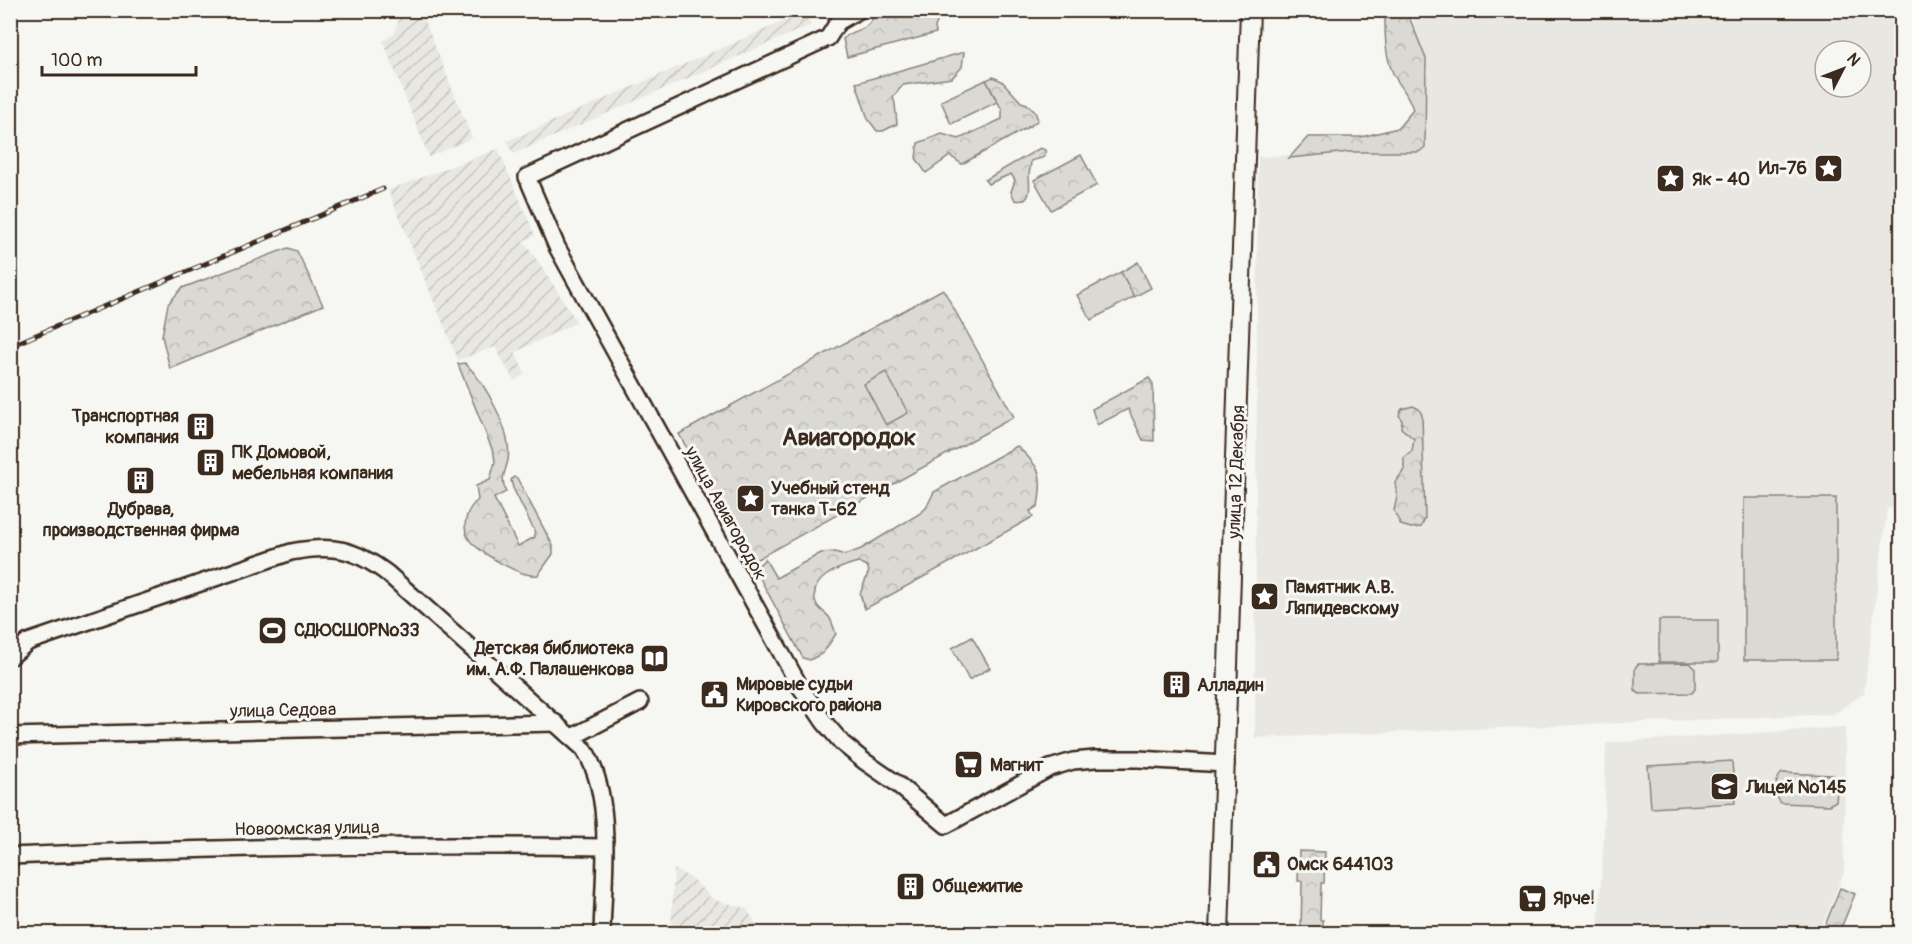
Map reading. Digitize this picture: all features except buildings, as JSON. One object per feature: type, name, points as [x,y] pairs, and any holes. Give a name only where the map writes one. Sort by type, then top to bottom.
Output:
[{"type":"main road","name":"улица 12 Декабря","points":[[1219,933],[1250,10]]},
{"type":"street","name":"улица Авиагородок","points":[[859,10],[838,22],[828,38],[527,177],[557,247],[799,685],[824,722],[842,743],[896,783],[946,825],[1050,768],[1072,761],[1106,759],[1226,764]]},
{"type":"street","points":[[10,657],[28,642],[291,552],[331,547],[375,563],[572,737],[584,749],[592,762],[602,800],[604,847],[602,933]]},
{"type":"street","points":[[572,737],[640,702]]},
{"type":"street","name":"улица Седова","points":[[10,736],[556,723]]},
{"type":"street","name":"Новоомская улица","points":[[10,856],[158,850],[509,845],[604,847]]},
{"type":"shaded area","points":[[401,11],[421,11],[472,138],[429,157],[383,41],[395,33]]},
{"type":"shaded area","points":[[1413,11],[1901,11],[1901,509],[1887,508],[1864,693],[1834,714],[1255,738],[1258,157],[1425,147]]},
{"type":"shaded area","points":[[805,12],[811,25],[513,154],[507,141]]},
{"type":"shaded area","points":[[498,149],[535,235],[523,241],[577,322],[515,352],[525,374],[514,381],[495,347],[458,360],[388,190]]},
{"type":"shaded area","name":"Лицей №145","points":[[1845,727],[1844,872],[1819,933],[1598,934],[1606,743]]},
{"type":"shaded area","points":[[674,869],[691,878],[714,900],[746,908],[758,927],[745,933],[671,933]]},
{"type":"green space","points":[[877,11],[964,11],[938,20],[935,27],[936,33],[847,57],[843,39],[867,25]]},
{"type":"green space","points":[[1385,11],[1409,11],[1426,59],[1425,147],[1419,152],[1350,152],[1289,158],[1308,137],[1361,137],[1398,128],[1413,110],[1391,70],[1386,44]]},
{"type":"green space","points":[[964,52],[962,67],[952,78],[903,85],[893,97],[897,124],[883,131],[877,131],[868,119],[856,83]]},
{"type":"green space","points":[[993,77],[1002,81],[1021,102],[1027,104],[1035,112],[1038,120],[962,164],[950,156],[926,173],[916,158],[918,143],[942,134],[959,139],[1002,119],[1002,110],[986,80]]},
{"type":"green space","points":[[986,80],[997,102],[951,124],[941,101]]},
{"type":"green space","points":[[1040,148],[1046,153],[1045,156],[1031,161],[1029,194],[1024,200],[1015,200],[1011,192],[1015,180],[1011,174],[988,184],[985,180]]},
{"type":"green space","points":[[1081,155],[1097,185],[1051,210],[1034,180]]},
{"type":"green space","points":[[288,248],[297,251],[323,305],[170,369],[162,336],[168,304],[182,288]]},
{"type":"green space","points":[[1138,262],[1151,288],[1134,297],[1121,272]]},
{"type":"green space","points":[[1121,272],[1134,297],[1091,320],[1077,295]]},
{"type":"green space","points":[[943,289],[1014,417],[750,563],[679,434]]},
{"type":"green space","points":[[465,363],[489,395],[506,436],[508,460],[503,478],[506,492],[494,498],[518,546],[535,537],[534,530],[513,488],[511,480],[514,477],[517,478],[553,546],[553,554],[538,575],[522,573],[493,559],[468,537],[465,525],[470,509],[478,500],[476,486],[490,480],[495,462],[494,454],[458,364]]},
{"type":"green space","points":[[886,372],[908,413],[886,425],[864,384]]},
{"type":"green space","points":[[1149,378],[1153,384],[1154,441],[1143,440],[1128,409],[1097,425],[1092,409]]},
{"type":"green space","points":[[1413,406],[1419,409],[1422,415],[1425,518],[1421,527],[1411,528],[1401,525],[1394,511],[1397,497],[1395,483],[1404,470],[1404,458],[1412,451],[1414,439],[1401,428],[1402,421],[1399,415],[1402,409]]},
{"type":"green space","points":[[1017,446],[1031,460],[1040,478],[1038,506],[1030,511],[1033,517],[865,609],[860,594],[869,571],[867,566],[858,562],[827,575],[816,587],[814,594],[817,605],[829,617],[836,634],[823,653],[810,660],[803,658],[755,569],[765,559],[776,578],[821,553],[835,552],[845,555],[861,549],[919,514],[926,508],[934,492]]},
{"type":"green space","points":[[1744,498],[1836,498],[1836,660],[1744,660]]},
{"type":"green space","points":[[1659,620],[1718,620],[1718,662],[1659,662]]},
{"type":"green space","points":[[972,637],[990,668],[969,680],[952,648]]},
{"type":"green space","points":[[1690,663],[1695,668],[1695,689],[1692,693],[1640,694],[1635,691],[1635,668],[1638,664]]},
{"type":"green space","points":[[1732,761],[1735,803],[1651,808],[1648,766]]},
{"type":"green space","points":[[1782,773],[1833,775],[1838,782],[1836,801],[1829,805],[1781,803],[1776,788],[1777,780]]},
{"type":"green space","points":[[1299,851],[1325,852],[1320,920],[1323,920],[1323,933],[1301,933],[1302,881],[1298,881]]},
{"type":"green space","points":[[1840,888],[1855,894],[1839,933],[1824,928]]},
{"type":"railway","points":[[10,346],[383,189]]},
{"type":"place","name":"Ил-76","points":[[1828,168]]},
{"type":"place","name":"Як - 40","points":[[1671,179]]},
{"type":"place","name":"Транспортная компания","points":[[200,426]]},
{"type":"place","name":"ПК Домовой, мебельная компания","points":[[211,462]]},
{"type":"place","name":"Дубрава, производственная фирма","points":[[141,480]]},
{"type":"place","name":"Учебный стенд танка Т-62","points":[[750,498]]},
{"type":"place","name":"Памятник А.В. Ляпидевскому","points":[[1265,597]]},
{"type":"place","name":"СДЮСШОР№33","points":[[273,630]]},
{"type":"place","name":"Детская библиотека им. А.Ф. Палашенкова","points":[[655,658]]},
{"type":"place","name":"Алладин","points":[[1176,685]]},
{"type":"place","name":"Мировые судьи Кировского района","points":[[715,694]]},
{"type":"place","name":"Магнит","points":[[969,765]]},
{"type":"place","name":"Лицей №145","points":[[1725,787]]},
{"type":"place","name":"Омск 644103","points":[[1266,864]]},
{"type":"place","name":"Общежитие","points":[[911,886]]},
{"type":"place","name":"Ярче!","points":[[1532,898]]},
{"type":"district","name":"Авиагородок","points":[[849,437]]}]
